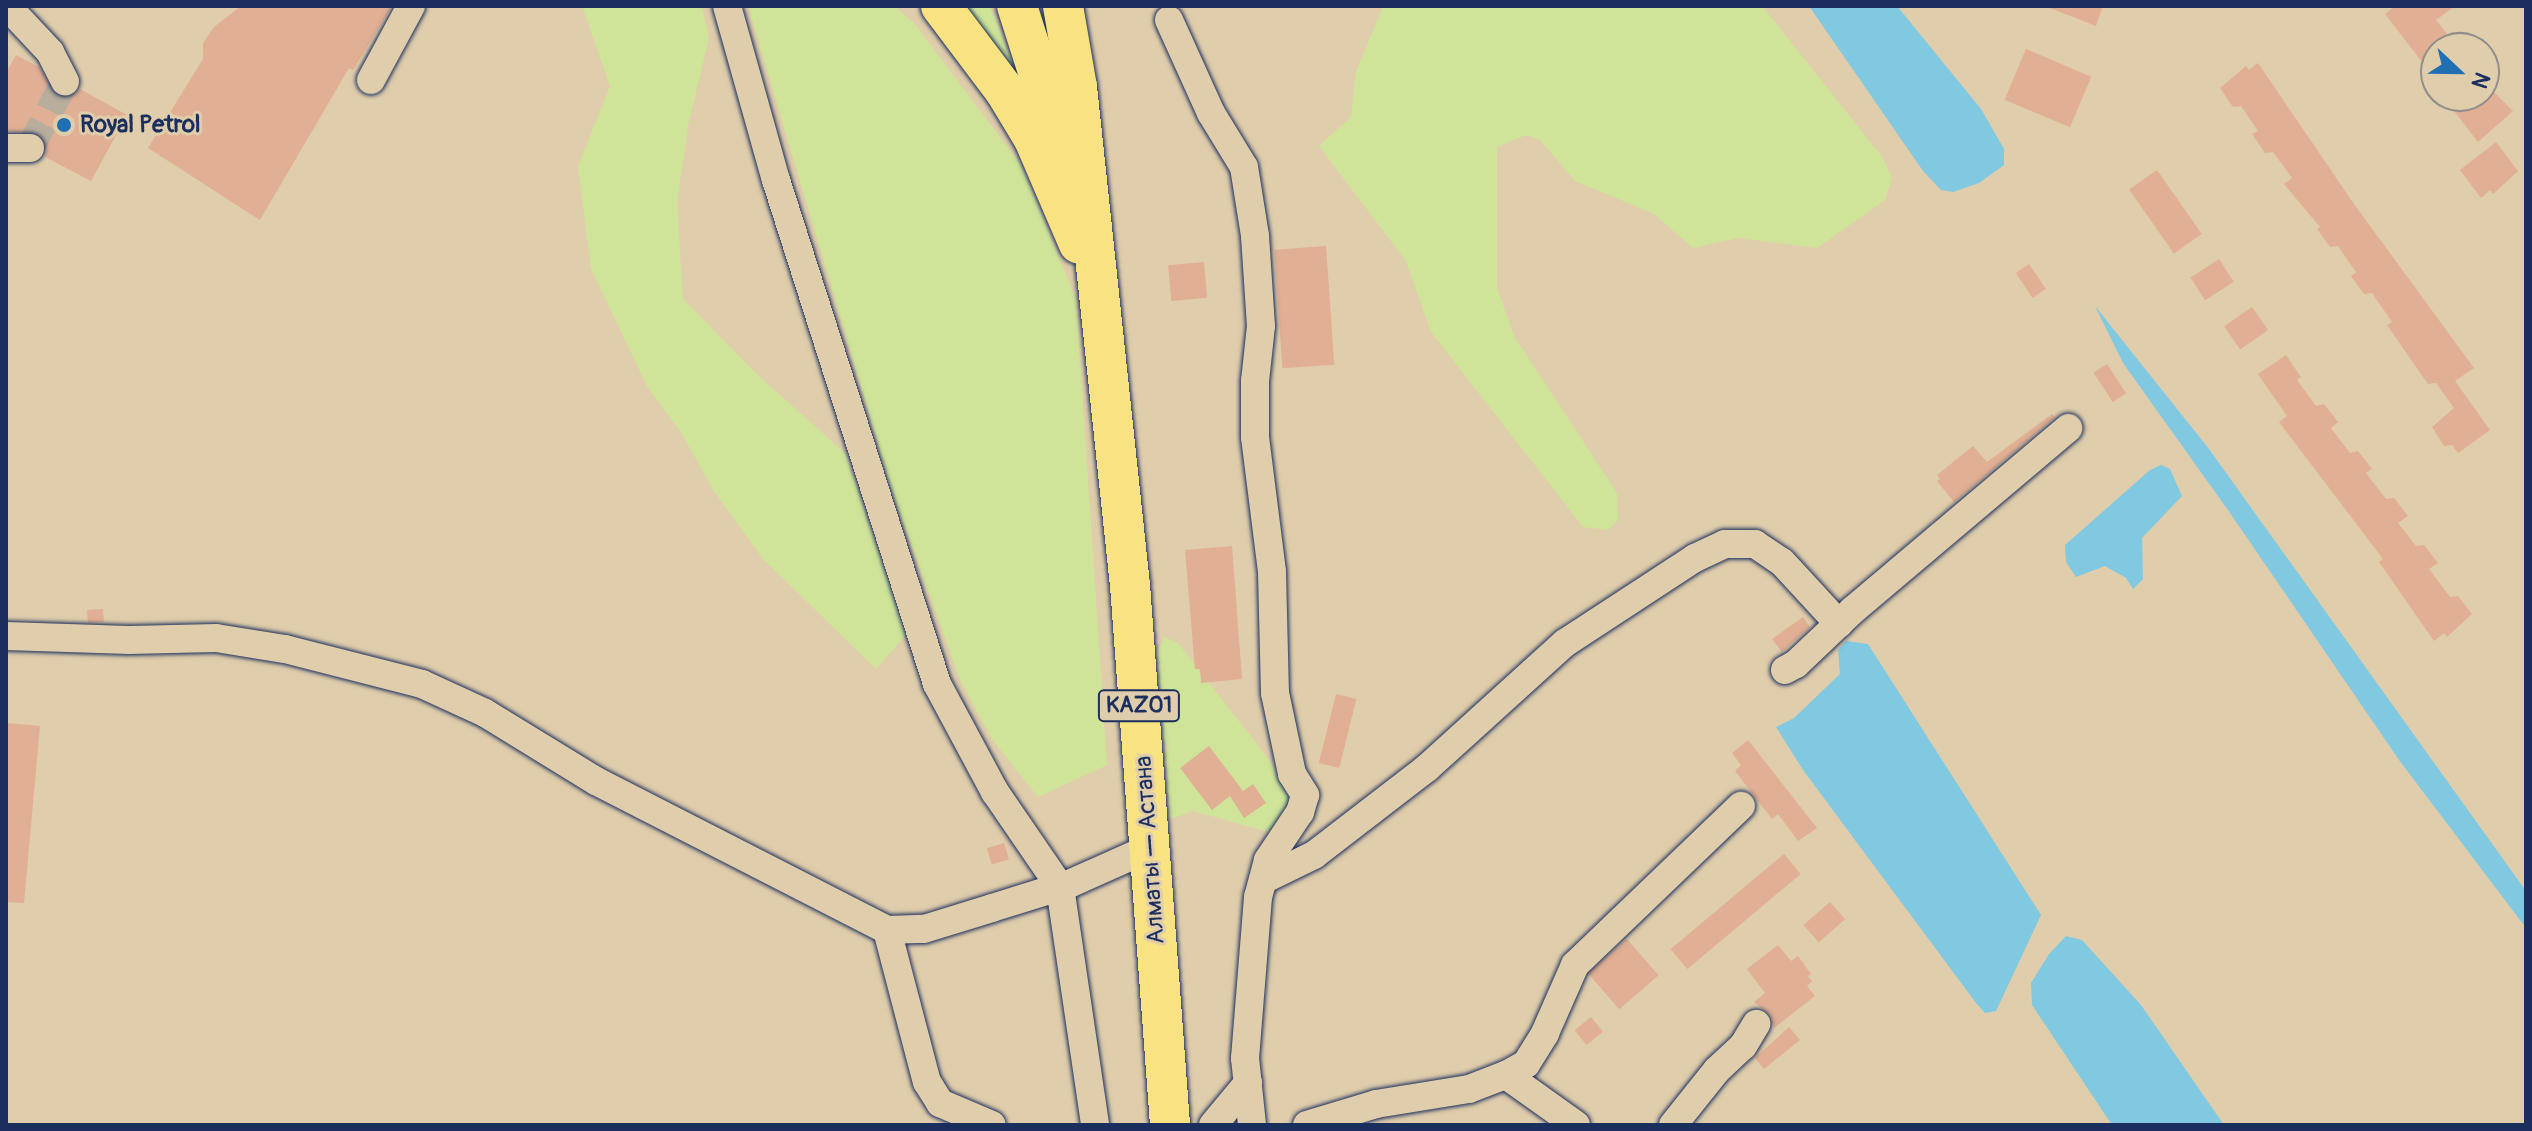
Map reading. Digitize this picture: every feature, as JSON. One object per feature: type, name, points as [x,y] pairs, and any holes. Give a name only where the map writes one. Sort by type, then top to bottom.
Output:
[{"type":"highway","name":"KАZ01","points":[[941,6],[1005,91],[1034,139],[1096,288]]},
{"type":"highway","name":"KАZ01","points":[[1017,6],[1073,182],[1096,288]]},
{"type":"highway","name":"KАZ01","points":[[1063,6],[1077,87],[1096,288]]},
{"type":"highway","name":"Алматы — Астана","points":[[1096,288],[1130,585],[1170,1125]]},
{"type":"street","points":[[7,6],[50,52],[65,81]]},
{"type":"street","points":[[371,80],[411,6]]},
{"type":"street","points":[[727,6],[776,180],[867,455],[937,684],[995,792],[1060,887],[1095,1125]]},
{"type":"street","points":[[1169,20],[1211,113],[1244,167],[1255,236],[1261,326],[1255,381],[1255,437],[1272,572],[1275,693],[1292,774],[1305,795],[1300,812],[1268,860],[1258,897],[1245,1058],[1252,1125]]},
{"type":"street","points":[[1785,670],[1796,664],[2068,428]]},
{"type":"street","points":[[1263,880],[1314,855],[1427,768],[1565,643],[1695,558],[1725,544],[1755,544],[1782,562],[1839,624]]},
{"type":"street","points":[[6,636],[129,640],[216,638],[285,649],[422,684],[485,713],[596,781],[887,930],[924,929],[1060,887],[1150,848]]},
{"type":"street","points":[[1307,1125],[1376,1104],[1469,1089],[1526,1064],[1545,1033],[1575,965],[1741,806]]},
{"type":"street","points":[[887,930],[927,1082],[940,1103],[992,1125]]},
{"type":"street","points":[[1673,1125],[1717,1070],[1743,1046],[1756,1024]]},
{"type":"street","points":[[1506,1075],[1576,1125]]},
{"type":"street","points":[[1213,1125],[1248,1083]]},
{"type":"green space","points":[[582,6],[702,6],[709,38],[689,121],[677,202],[683,299],[759,376],[846,454],[906,635],[876,669],[763,559],[713,490],[682,434],[647,386],[591,269],[578,166],[610,86]]},
{"type":"green space","points":[[748,6],[894,6],[914,23],[1021,165],[1076,299],[1107,765],[1038,797],[992,739],[961,682],[892,491]]},
{"type":"green space","points":[[955,6],[990,6],[1041,132]]},
{"type":"green space","points":[[1383,6],[1762,6],[1883,158],[1892,178],[1885,200],[1817,248],[1738,238],[1693,248],[1654,214],[1575,181],[1540,140],[1526,135],[1497,147],[1497,288],[1514,336],[1617,493],[1618,520],[1608,530],[1583,527],[1431,332],[1406,261],[1319,146],[1351,117],[1356,72]]},
{"type":"green space","points":[[1164,637],[1178,643],[1270,761],[1292,800],[1272,833],[1193,811],[1170,819],[1158,651]]},
{"type":"water","points":[[1809,6],[1897,6],[1981,109],[2004,149],[2004,165],[1979,183],[1953,192],[1941,190],[1923,171]]},
{"type":"water","points":[[2095,306],[2209,449],[2526,891],[2526,928],[2399,760],[2123,363]]},
{"type":"water","points":[[2161,465],[2170,469],[2182,496],[2142,538],[2143,579],[2133,589],[2126,578],[2105,566],[2076,577],[2066,562],[2065,545],[2150,470]]},
{"type":"water","points":[[1846,641],[1868,644],[2041,915],[1996,1011],[1985,1013],[1976,1003],[1803,770],[1776,727],[1794,718],[1840,674],[1838,650]]},
{"type":"water","points":[[2066,936],[2082,940],[2141,1005],[2224,1125],[2112,1125],[2032,1005],[2031,983],[2049,954]]},
{"type":"building","points":[[241,6],[392,6],[353,70],[349,68],[260,220],[148,148],[203,59],[203,43],[214,27]]},
{"type":"building","points":[[2045,6],[2103,6],[2096,26]]},
{"type":"building","points":[[2395,6],[2455,6],[2436,20],[2445,32],[2420,32],[2420,59],[2385,14]]},
{"type":"building","points":[[2026,49],[2091,77],[2070,127],[2005,100]]},
{"type":"building","name":"Royal Petrol","points":[[16,55],[39,67],[57,96],[72,96],[80,89],[127,115],[91,181],[45,157],[47,147],[39,134],[6,131],[6,73]]},
{"type":"building","points":[[2258,63],[2354,204],[2474,368],[2455,381],[2490,430],[2458,453],[2452,445],[2444,446],[2432,427],[2454,408],[2436,383],[2428,384],[2387,325],[2392,322],[2372,293],[2364,294],[2351,276],[2356,272],[2338,246],[2330,247],[2317,229],[2320,227],[2284,184],[2292,178],[2273,152],[2265,153],[2252,134],[2258,131],[2241,106],[2233,107],[2220,88],[2246,66],[2249,70]]},
{"type":"building","points":[[2500,98],[2513,111],[2478,142],[2455,112],[2500,112]]},
{"type":"building","points":[[2496,142],[2518,171],[2493,194],[2490,190],[2481,198],[2460,170]]},
{"type":"building","points":[[2157,170],[2202,234],[2174,253],[2129,190]]},
{"type":"building","points":[[1326,246],[1334,365],[1282,368],[1274,250]]},
{"type":"building","points":[[2219,259],[2234,282],[2205,300],[2190,278]]},
{"type":"building","points":[[1204,262],[1207,298],[1171,301],[1168,265]]},
{"type":"building","points":[[2029,264],[2046,289],[2033,298],[2016,273]]},
{"type":"building","points":[[2252,307],[2268,330],[2240,349],[2224,327]]},
{"type":"building","points":[[2286,355],[2301,377],[2297,380],[2316,406],[2324,404],[2338,422],[2331,428],[2350,453],[2358,451],[2372,469],[2366,473],[2386,499],[2394,498],[2408,516],[2398,523],[2416,546],[2424,545],[2438,563],[2429,569],[2450,597],[2458,596],[2472,614],[2447,637],[2444,633],[2434,641],[2379,562],[2383,559],[2279,422],[2287,416],[2258,374]]},
{"type":"building","points":[[2107,364],[2126,393],[2113,402],[2094,373]]},
{"type":"building","points":[[2052,414],[2055,417],[1954,502],[1937,481],[1940,479],[1937,475],[1973,446],[1987,462]]},
{"type":"building","points":[[1232,546],[1242,679],[1201,683],[1200,669],[1195,669],[1185,550]]},
{"type":"building","points":[[103,609],[104,622],[88,623],[87,610]]},
{"type":"building","points":[[1803,617],[1810,627],[1782,652],[1772,639]]},
{"type":"building","points":[[1336,694],[1356,699],[1339,768],[1319,763]]},
{"type":"building","points":[[6,723],[40,726],[24,903],[6,902]]},
{"type":"building","points":[[1748,740],[1817,828],[1798,841],[1778,814],[1772,819],[1735,771],[1741,765],[1732,753]]},
{"type":"building","points":[[1209,746],[1243,791],[1253,784],[1266,803],[1244,818],[1230,796],[1212,810],[1180,768]]},
{"type":"building","points":[[1004,843],[1009,859],[992,865],[987,848]]},
{"type":"building","points":[[1784,854],[1801,874],[1687,969],[1671,949]]},
{"type":"building","points":[[1830,902],[1845,919],[1819,942],[1804,925]]},
{"type":"building","points":[[1627,939],[1658,975],[1619,1009],[1588,973]]},
{"type":"building","points":[[1778,945],[1791,961],[1798,956],[1811,974],[1808,976],[1812,981],[1807,986],[1815,996],[1774,1028],[1770,1015],[1754,1002],[1765,993],[1747,969]]},
{"type":"building","points":[[1591,1017],[1603,1032],[1587,1045],[1575,1030]]},
{"type":"building","points":[[1789,1027],[1800,1040],[1764,1069],[1755,1058]]},
{"type":"tunnel","points":[[30,148],[65,81]]},
{"type":"place","name":"Royal Petrol","points":[[64,125]]}]
